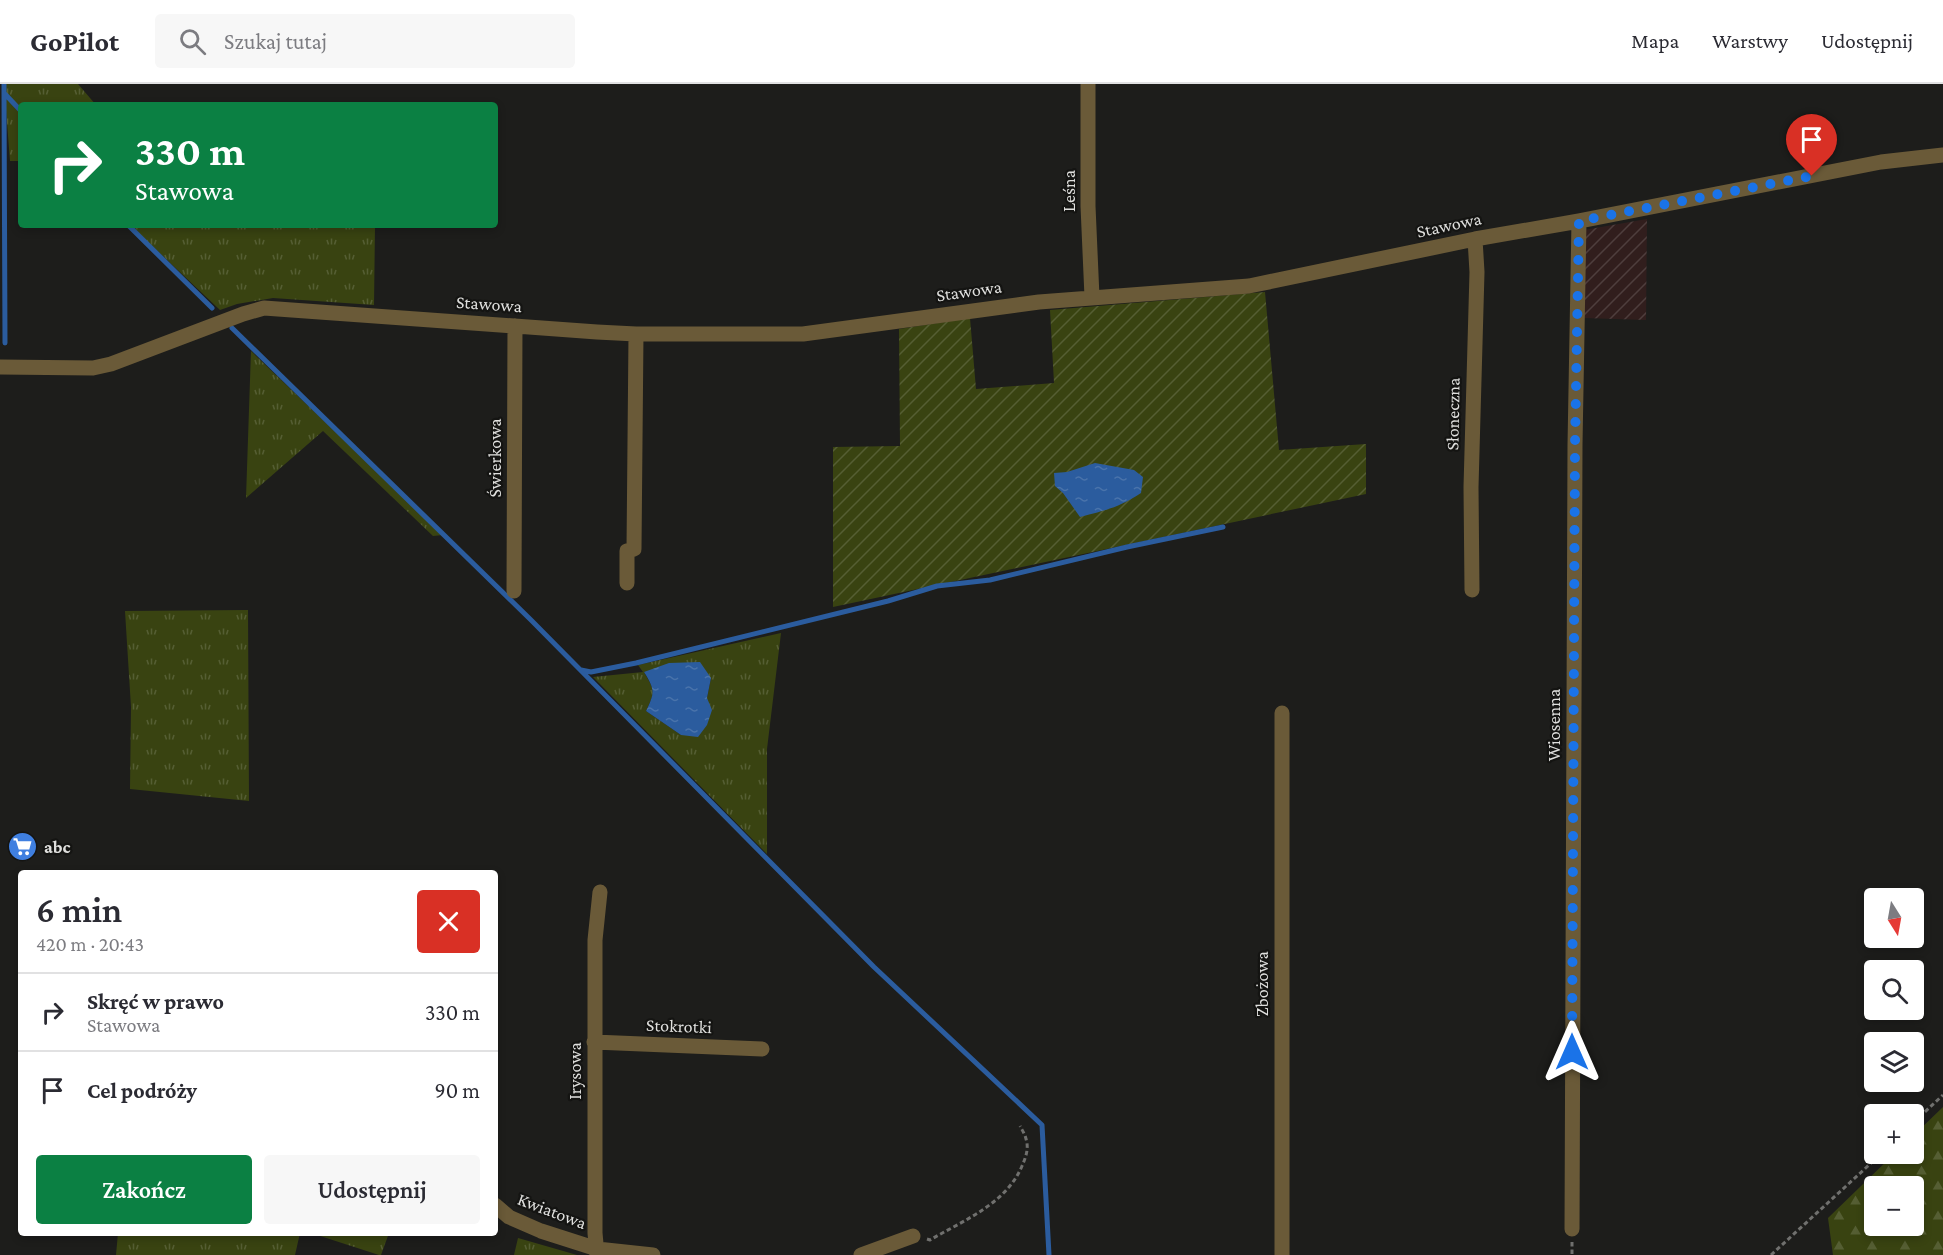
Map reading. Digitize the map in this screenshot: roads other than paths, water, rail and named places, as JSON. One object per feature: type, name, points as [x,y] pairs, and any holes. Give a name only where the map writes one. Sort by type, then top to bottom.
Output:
[{"type":"street","name":"Leśna","points":[[1088,84],[1088,206],[1092,297]]},
{"type":"street","name":"Stawowa","points":[[0,367],[93,368],[102,366],[264,308],[636,334],[803,334],[1038,302],[1249,286],[1475,239],[1881,162],[1943,155]]},
{"type":"street","name":"Wiosenna","points":[[1572,1229],[1575,456],[1579,221]]},
{"type":"street","name":"Słoneczna","points":[[1472,590],[1471,487],[1477,272],[1475,239]]},
{"type":"street","name":"Świerkowa","points":[[514,591],[515,326]]},
{"type":"street","points":[[627,584],[627,551],[634,549],[636,334]]},
{"type":"street","name":"Zbożowa","points":[[1281,1255],[1282,713]]},
{"type":"street","name":"Irysowa","points":[[597,1252],[594,1042],[595,940],[600,892]]},
{"type":"street","name":"Stokrotki","points":[[594,1042],[762,1049]]},
{"type":"street","name":"Kwiatowa","points":[[498,1208],[509,1217],[597,1252],[653,1255]]},
{"type":"street","points":[[861,1255],[913,1236]]},
{"type":"water","points":[[1095,463],[1134,470],[1143,477],[1141,493],[1118,505],[1080,517],[1063,493],[1055,486],[1054,473],[1067,472]]},
{"type":"water","points":[[700,662],[711,678],[707,698],[712,710],[707,725],[698,737],[681,735],[646,711],[653,691],[644,672],[669,663]]},
{"type":"waterway","points":[[4,84],[4,93],[18,108]]},
{"type":"waterway","points":[[4,93],[5,343]]},
{"type":"waterway","points":[[131,228],[212,308]]},
{"type":"waterway","points":[[232,328],[531,620],[874,967],[1042,1125],[1049,1255]]},
{"type":"waterway","points":[[581,670],[591,672],[636,663],[888,601],[937,586],[990,580],[1223,527]]},
{"type":"place","name":"abc","points":[[23,847]]}]
